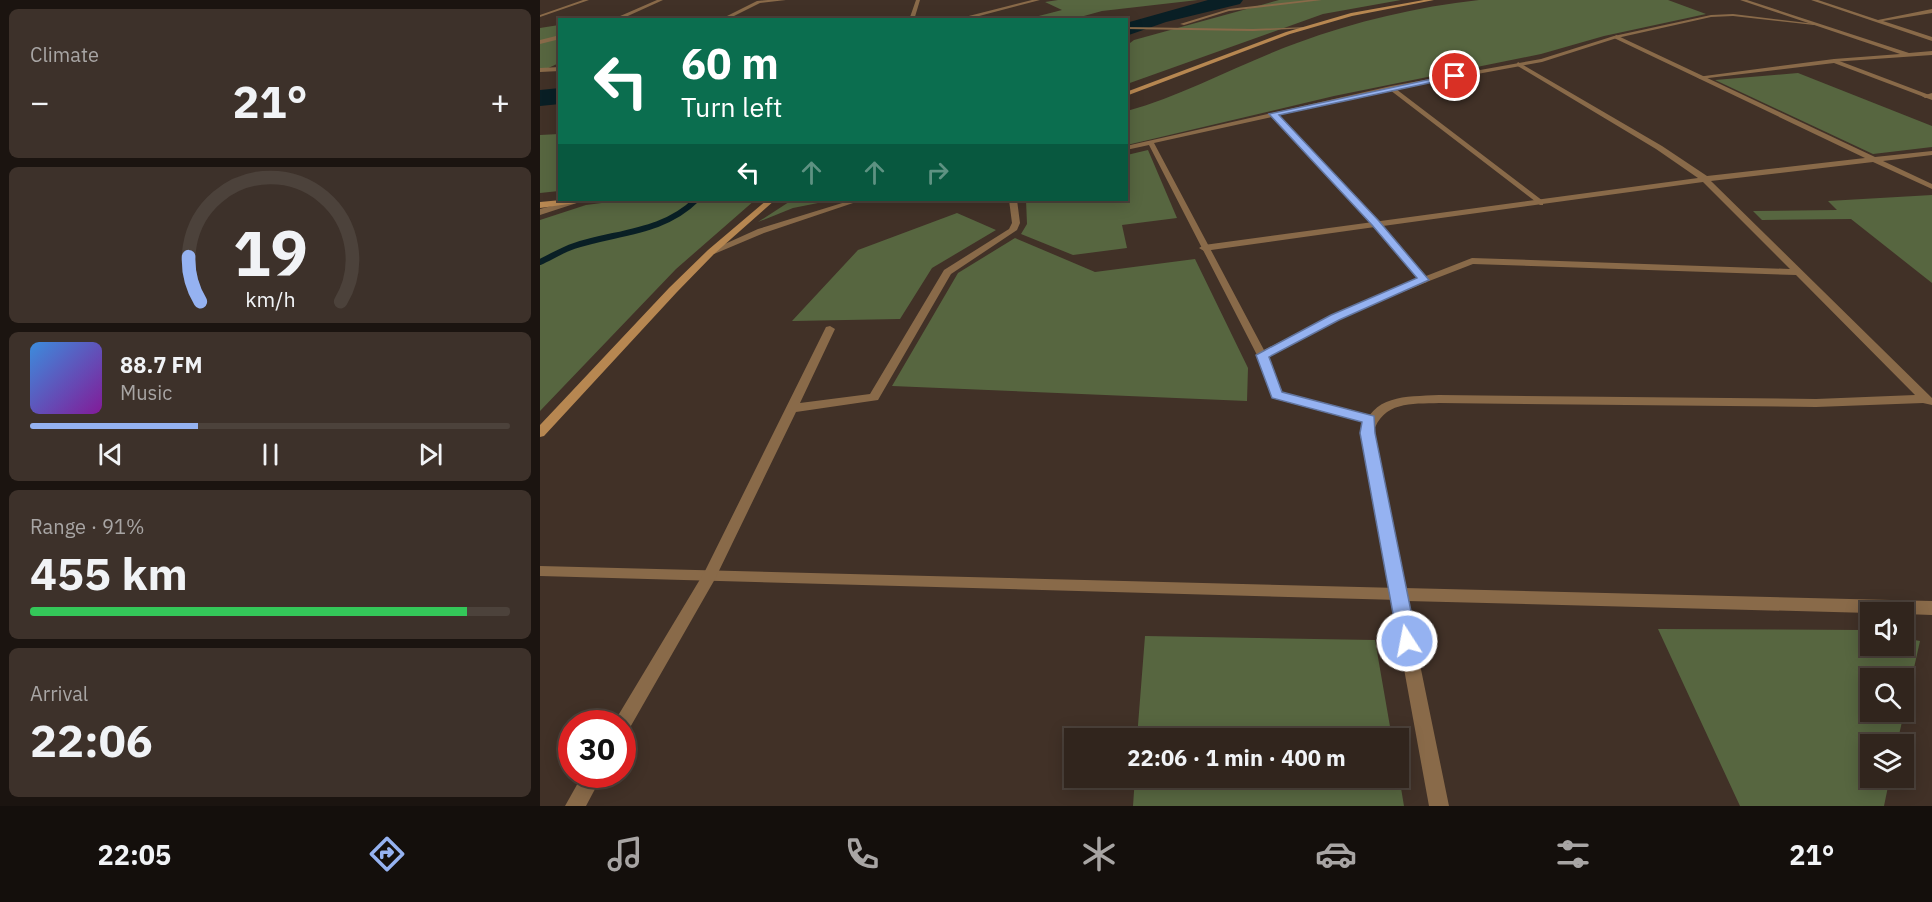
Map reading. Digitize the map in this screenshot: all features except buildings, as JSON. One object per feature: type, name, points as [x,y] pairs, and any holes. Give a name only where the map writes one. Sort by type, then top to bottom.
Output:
[{"type":"main road","points":[[1128,93],[1308,28],[1384,8],[1432,0]]},
{"type":"main road","points":[[540,205],[569,201]]},
{"type":"main road","points":[[540,433],[711,252],[770,201]]},
{"type":"street","points":[[617,18],[661,0]]},
{"type":"street","points":[[912,18],[918,0]]},
{"type":"street","points":[[963,18],[1038,0]]},
{"type":"street","points":[[1742,0],[1909,55]]},
{"type":"street","points":[[1813,0],[1932,39]]},
{"type":"street","points":[[1876,21],[1932,12]]},
{"type":"street","points":[[1616,37],[1932,187]]},
{"type":"street","points":[[540,42],[558,38]]},
{"type":"street","points":[[1834,61],[1932,53]]},
{"type":"street","points":[[1518,64],[1679,159],[1705,179],[1929,402]]},
{"type":"street","points":[[540,70],[558,69]]},
{"type":"street","points":[[1204,248],[1705,179],[1932,153]]},
{"type":"street","points":[[540,212],[578,201]]},
{"type":"street","points":[[793,408],[874,397],[947,272],[1013,230],[1016,223],[1013,201]]},
{"type":"street","points":[[1376,223],[1424,280],[1472,261],[1797,272]]},
{"type":"street","points":[[631,710],[710,575],[830,329]]},
{"type":"street","points":[[1439,806],[1367,433],[1369,420],[1376,411],[1400,402],[1439,399],[1929,402]]},
{"type":"street","points":[[1399,594],[1932,608]]},
{"type":"street","points":[[575,806],[586,788]]},
{"type":"lane","points":[[540,16],[587,0]]},
{"type":"lane","points":[[725,18],[759,2],[784,0]]},
{"type":"lane","points":[[1173,27],[1229,10],[1320,0]]},
{"type":"lane","points":[[1128,148],[1391,88],[1565,54],[1616,37],[1711,16],[1733,15],[1814,24]]},
{"type":"lane","points":[[1128,28],[1253,30],[1308,28]]},
{"type":"lane","points":[[1700,77],[1834,61],[1930,96]]},
{"type":"lane","points":[[1391,88],[1540,203]]},
{"type":"lane","points":[[1273,114],[1376,223]]},
{"type":"lane","points":[[1151,143],[1262,355],[1276,395],[1369,420]]},
{"type":"lane","points":[[711,252],[761,231],[855,201]]},
{"type":"lane","points":[[1262,355],[1335,317],[1424,280]]},
{"type":"lane","points":[[540,571],[1399,594]]},
{"type":"green space","points":[[1058,0],[1198,0],[1102,11],[1077,18],[1031,18],[1062,10],[1045,2]]},
{"type":"green space","points":[[1279,0],[1401,0],[1323,14],[1128,84],[1128,44],[1134,40]]},
{"type":"green space","points":[[1479,0],[1668,0],[1706,14],[1604,36],[1541,54],[1334,96],[1128,145],[1128,111],[1170,97],[1297,43],[1387,16]]},
{"type":"green space","points":[[558,25],[558,63],[540,72],[540,28]]},
{"type":"green space","points":[[1798,73],[1932,126],[1932,147],[1873,154],[1715,80]]},
{"type":"green space","points":[[558,134],[558,191],[540,193],[540,135]]},
{"type":"green space","points":[[1148,150],[1177,218],[1122,225],[1127,248],[1073,255],[1021,234],[1027,224],[1026,201],[1128,201],[1128,155]]},
{"type":"green space","points":[[1932,195],[1932,283],[1851,219],[1762,220],[1753,211],[1837,210],[1828,201]]},
{"type":"green space","points":[[617,201],[754,201],[676,269],[540,411],[540,220],[586,205]]},
{"type":"green space","points":[[790,201],[828,201],[793,208],[758,222]]},
{"type":"green space","points":[[957,213],[996,230],[932,268],[900,319],[792,321],[858,250]]},
{"type":"green space","points":[[1015,238],[1095,272],[1195,259],[1248,368],[1247,401],[892,386],[958,273]]},
{"type":"green space","points":[[1658,629],[1860,630],[1860,656],[1914,656],[1914,640],[1920,641],[1914,668],[1860,668],[1860,722],[1902,722],[1899,734],[1860,734],[1860,788],[1888,788],[1884,806],[1740,806]]},
{"type":"green space","points":[[1145,636],[1375,640],[1390,728],[1138,728]]},
{"type":"green space","points":[[1134,788],[1401,788],[1404,806],[1133,806]]},
{"type":"waterway","points":[[1128,29],[1159,18],[1233,0]]},
{"type":"waterway","points":[[540,98],[558,96]]},
{"type":"waterway","points":[[540,262],[574,246],[654,225],[683,211],[695,201]]},
{"type":"route","points":[[1407,641],[1367,433],[1369,420],[1276,395],[1262,355],[1335,317],[1424,280],[1376,223],[1273,114],[1455,76]]}]
